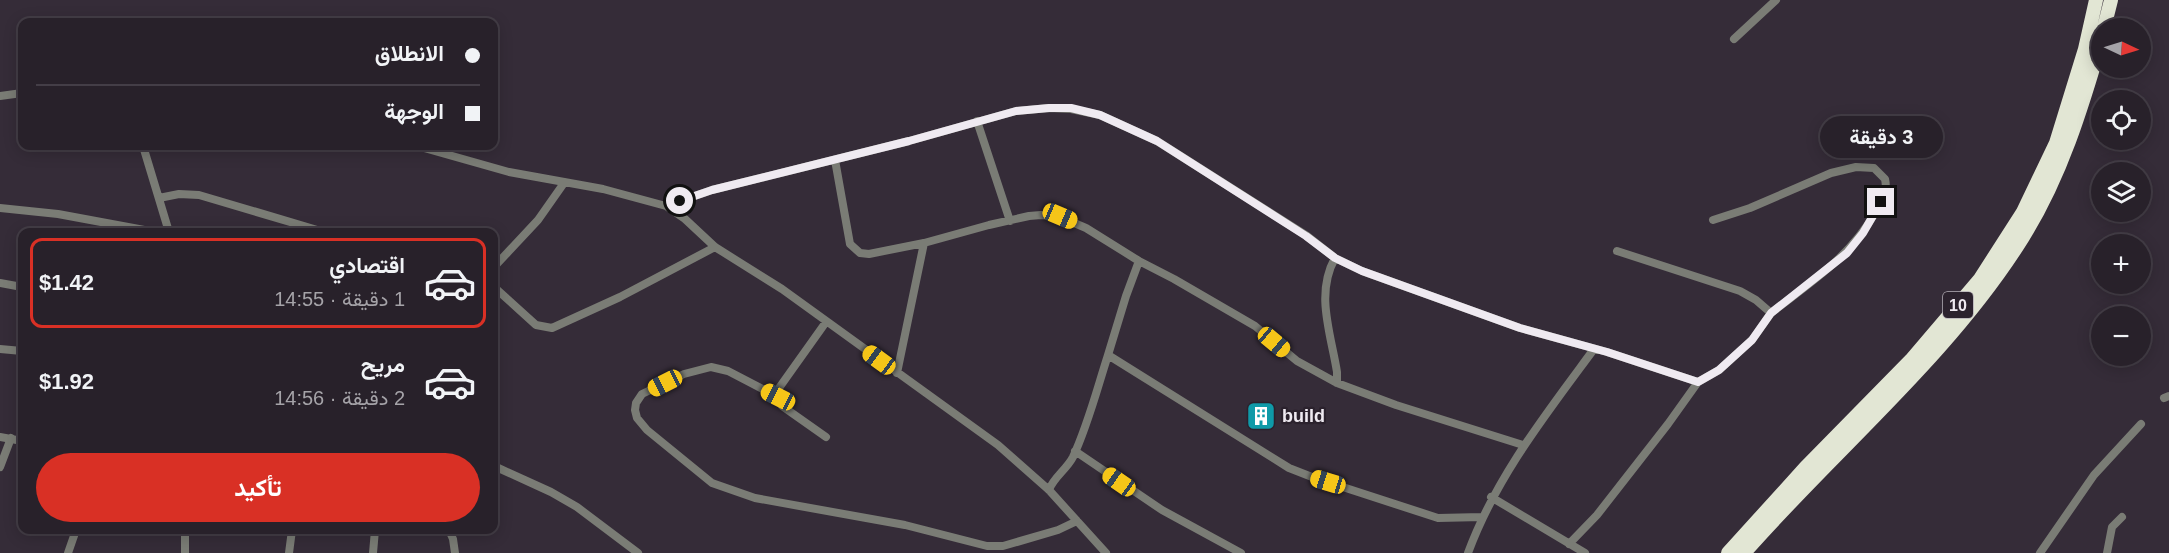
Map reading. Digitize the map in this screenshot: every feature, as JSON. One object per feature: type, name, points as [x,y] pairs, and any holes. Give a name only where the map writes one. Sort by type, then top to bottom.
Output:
[{"type":"highway","name":"10","points":[[1728,553],[1805,468],[1911,360],[1980,279],[2024,212],[2056,143],[2085,49],[2096,0]]},
{"type":"highway","points":[[2106,18],[2111,0]]},
{"type":"highway","name":"10","points":[[1744,553],[1930,357],[1981,296],[2024,236],[2058,169],[2091,74]]},
{"type":"street","points":[[1734,39],[1776,0]]},
{"type":"street","points":[[0,96],[18,94]]},
{"type":"street","points":[[666,206],[712,190],[909,141],[1016,111],[1071,108],[1100,115],[1157,141],[1306,236],[1335,258],[1362,271],[1520,328],[1698,382]]},
{"type":"street","points":[[977,121],[1010,221]]},
{"type":"street","points":[[144,150],[168,228]]},
{"type":"street","points":[[431,150],[509,172],[603,189],[666,206],[685,219],[715,247],[782,289],[998,445],[1048,490],[1106,553]]},
{"type":"street","points":[[834,160],[847,231],[853,248],[860,253],[869,254],[924,243],[989,225],[1041,215],[1060,216],[1086,228],[1139,261],[1255,326],[1297,361],[1336,383],[1396,405],[1523,445]]},
{"type":"street","points":[[1569,544],[1597,515],[1698,382],[1719,370],[1752,340],[1771,313],[1847,253],[1863,233],[1881,202],[1886,192],[1885,179],[1874,168],[1856,167],[1831,173],[1750,208],[1713,220]]},
{"type":"street","points":[[498,263],[538,220],[564,183]]},
{"type":"street","points":[[159,198],[179,194],[199,195],[310,228]]},
{"type":"street","points":[[0,208],[65,215],[134,228]]},
{"type":"street","points":[[897,373],[924,243]]},
{"type":"street","points":[[498,291],[536,325],[555,328],[715,247]]},
{"type":"street","points":[[1617,251],[1740,291],[1756,300],[1771,313]]},
{"type":"street","points":[[1335,258],[1328,273],[1325,300],[1337,372],[1336,383]]},
{"type":"street","points":[[1048,490],[1068,465],[1075,451],[1139,261]]},
{"type":"street","points":[[0,283],[18,286]]},
{"type":"street","points":[[826,322],[779,388],[778,397],[782,406],[826,437]]},
{"type":"street","points":[[0,349],[18,351]]},
{"type":"street","points":[[1468,553],[1491,497],[1523,445],[1594,350]]},
{"type":"street","points":[[1108,355],[1289,468],[1438,518],[1482,517]]},
{"type":"street","points":[[778,397],[728,370],[711,367],[684,374],[642,394],[636,403],[635,410],[637,418],[647,430],[712,483],[755,498],[906,525],[987,546],[1010,544],[1077,522]]},
{"type":"street","points":[[2040,553],[2094,476],[2141,424]]},
{"type":"street","points":[[0,437],[18,440]]},
{"type":"street","points":[[0,467],[11,438]]},
{"type":"street","points":[[1075,451],[1162,510],[1241,553]]},
{"type":"street","points":[[498,468],[551,492],[577,507],[638,553]]},
{"type":"street","points":[[1491,497],[1585,553]]},
{"type":"street","points":[[2107,553],[2112,527],[2122,517]]},
{"type":"street","points":[[68,553],[75,534]]},
{"type":"street","points":[[185,534],[185,553]]},
{"type":"street","points":[[289,553],[291,534]]},
{"type":"street","points":[[373,553],[375,534]]},
{"type":"street","points":[[451,534],[455,553]]},
{"type":"place","name":"build","points":[[1261,416]]},
{"type":"route","points":[[680,201],[712,190],[909,141],[1016,111],[1071,108],[1100,115],[1157,141],[1306,236],[1335,258],[1362,271],[1520,328],[1607,352],[1698,382],[1719,370],[1752,340],[1771,313],[1847,253],[1863,233],[1881,202]]}]
